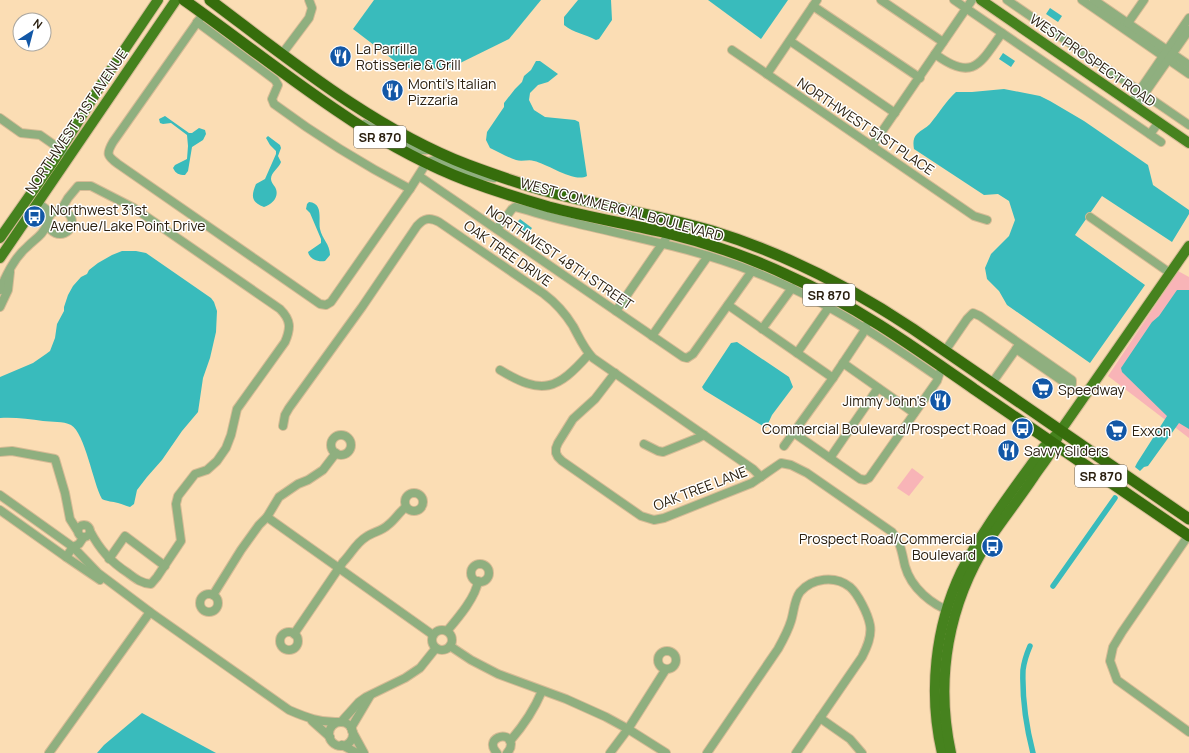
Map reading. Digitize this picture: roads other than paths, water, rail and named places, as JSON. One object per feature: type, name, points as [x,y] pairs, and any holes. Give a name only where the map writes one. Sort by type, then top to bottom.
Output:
[{"type":"highway","name":"WEST COMMERCIAL BOULEVARD","points":[[184,0],[200,18],[351,120],[427,162],[498,191],[548,206],[669,234],[724,251],[773,269],[830,295],[867,323],[941,366],[1189,536]]},
{"type":"highway","name":"WEST COMMERCIAL BOULEVARD","points":[[210,0],[320,82],[358,108],[434,150],[461,162],[550,192],[711,231],[749,244],[809,269],[837,283],[876,305],[945,351],[1189,519]]},
{"type":"highway","points":[[867,323],[894,326],[932,351],[945,351]]},
{"type":"highway","points":[[1117,487],[1141,497],[1156,505],[1179,521],[1189,524]]},
{"type":"main road","name":"NORTHWEST 31ST AVENUE","points":[[0,238],[60,150],[108,74],[158,0]]},
{"type":"main road","name":"NORTHWEST 31ST AVENUE","points":[[0,258],[176,0]]},
{"type":"main road","name":"WEST PROSPECT ROAD","points":[[981,0],[1189,143]]},
{"type":"main road","points":[[942,753],[936,715],[935,679],[938,648],[951,612],[960,576],[974,548],[1043,448],[1052,442],[1189,246]]},
{"type":"main road","points":[[951,612],[944,678],[945,719],[951,753]]},
{"type":"street","points":[[282,54],[309,18],[312,8],[309,0]]},
{"type":"street","points":[[881,0],[943,42]]},
{"type":"street","points":[[954,0],[1160,142]]},
{"type":"street","points":[[872,146],[972,0]]},
{"type":"street","points":[[1007,0],[1189,126]]},
{"type":"street","points":[[1094,0],[1128,23],[1189,74]]},
{"type":"street","points":[[1128,23],[1144,0]]},
{"type":"street","points":[[1084,1],[1168,55],[1189,65]]},
{"type":"street","points":[[767,74],[815,3],[920,78]]},
{"type":"street","points":[[410,189],[340,150],[274,104],[272,99],[278,85],[276,80],[200,18],[113,142],[108,153],[112,159],[320,304],[330,302],[410,189],[427,162]]},
{"type":"street","points":[[1168,55],[1189,18]]},
{"type":"street","points":[[1133,105],[1168,55],[1189,30]]},
{"type":"street","points":[[935,54],[954,66],[972,68],[982,62],[1002,33]]},
{"type":"street","points":[[790,41],[895,113]]},
{"type":"street","name":"NORTHWEST 51ST PLACE","points":[[732,50],[974,216],[987,220]]},
{"type":"street","points":[[0,118],[21,133],[40,136],[70,156]]},
{"type":"street","name":"WEST COMMERCIAL BOULEVARD","points":[[351,120],[369,125],[420,150],[434,150]]},
{"type":"street","points":[[1150,134],[1159,122]]},
{"type":"street","name":"WEST COMMERCIAL BOULEVARD","points":[[427,162],[438,159],[477,176],[511,180]]},
{"type":"street","name":"NORTHWEST 48TH STREET","points":[[419,176],[682,357],[688,358],[693,354],[728,305]]},
{"type":"street","points":[[0,290],[10,268],[26,247],[41,235],[50,215],[58,211],[78,186],[91,186],[134,208],[280,309],[286,315],[289,325],[288,334],[284,342],[237,409],[231,435],[222,455],[217,462],[207,470],[195,474],[178,496],[176,504],[181,541],[151,584],[142,583],[114,564],[99,546],[0,495]]},
{"type":"street","points":[[36,206],[50,212],[67,212],[72,220],[72,227],[65,234],[57,234],[52,232],[41,235]]},
{"type":"street","points":[[36,206],[48,222],[52,232]]},
{"type":"street","points":[[497,229],[515,207],[568,222],[708,256],[752,271],[867,323],[938,377]]},
{"type":"street","points":[[1090,217],[1170,273]]},
{"type":"street","name":"OAK TREE DRIVE","points":[[283,426],[285,415],[289,408],[362,307],[417,226],[423,220],[428,218],[439,222],[549,298],[569,319],[589,354],[753,469],[761,478]]},
{"type":"street","points":[[616,311],[669,234],[670,220]]},
{"type":"street","points":[[652,336],[708,256]]},
{"type":"street","points":[[0,308],[8,290],[10,268]]},
{"type":"street","points":[[752,271],[728,305],[832,378]]},
{"type":"street","points":[[762,329],[792,288]]},
{"type":"street","points":[[797,353],[829,306]]},
{"type":"street","points":[[945,351],[973,313],[980,316],[1018,346],[1068,385],[1071,386],[1072,380],[1018,346]]},
{"type":"street","points":[[784,446],[832,378],[867,323]]},
{"type":"street","points":[[992,383],[1018,346]]},
{"type":"street","points":[[500,370],[510,377],[529,384],[551,386],[569,375],[589,354]]},
{"type":"street","points":[[842,363],[914,412]]},
{"type":"street","points":[[794,433],[860,479],[865,480],[869,478],[938,377],[941,366]]},
{"type":"street","name":"OAK TREE LANE","points":[[615,373],[599,395],[573,419],[558,443],[556,453],[558,458],[562,461],[641,516],[654,520],[661,519],[752,483],[781,463],[794,467],[812,477],[892,532],[899,543],[908,573],[919,590],[929,600],[951,612]]},
{"type":"street","points":[[830,458],[878,388]]},
{"type":"street","points":[[644,444],[663,452],[704,435]]},
{"type":"street","points":[[0,452],[12,451],[55,459],[65,493],[70,519],[82,536],[98,573],[150,612],[289,710],[310,719],[346,723],[352,730],[364,753]]},
{"type":"street","points":[[213,595],[259,525],[267,517],[279,497],[323,470],[336,453]]},
{"type":"street","points":[[294,634],[350,555],[353,548],[366,537],[386,527],[401,510],[406,507]]},
{"type":"street","points":[[0,510],[66,557],[150,612]]},
{"type":"street","points":[[267,517],[433,634]]},
{"type":"street","points":[[66,557],[82,536]]},
{"type":"street","points":[[109,559],[125,536],[165,566]]},
{"type":"street","points":[[1189,536],[1122,632],[1113,647],[1110,661],[1117,680],[1189,732]]},
{"type":"street","points":[[707,753],[778,649],[789,627],[800,593],[814,582],[827,579],[839,581],[850,587],[860,602],[870,624],[870,634],[867,648],[796,753]]},
{"type":"street","points":[[447,631],[473,594],[477,587],[478,581]]},
{"type":"street","points":[[49,753],[150,612]]},
{"type":"street","points":[[438,630],[447,631],[452,636],[450,646],[444,650],[436,648],[432,641],[433,634],[438,630]]},
{"type":"street","points":[[450,646],[471,660],[498,674],[566,699],[606,717],[666,753]]},
{"type":"street","points":[[330,737],[330,728],[357,710],[370,696],[379,690],[405,678],[420,668],[436,648]]},
{"type":"street","points":[[610,753],[628,729],[666,669]]},
{"type":"street","points":[[510,741],[523,727],[542,691]]},
{"type":"street","points":[[342,745],[348,744],[352,737],[352,730],[357,710]]},
{"type":"street","points":[[820,718],[850,739],[862,753]]},
{"type":"street","points":[[310,719],[320,727],[333,742],[357,753]]},
{"type":"street","points":[[497,753],[493,746],[493,742],[499,736],[506,737],[510,741],[511,747],[507,753]]},
{"type":"water","points":[[374,0],[541,0],[509,39],[450,68],[414,70],[400,65],[353,29]]},
{"type":"water","points":[[578,0],[611,0],[612,20],[599,39],[596,40],[564,25],[564,17]]},
{"type":"water","points":[[708,0],[788,0],[761,39]]},
{"type":"water","points":[[1050,8],[1062,16],[1058,22],[1046,14]]},
{"type":"water","points":[[1003,53],[1015,61],[1011,67],[999,59]]},
{"type":"water","points":[[536,61],[540,61],[558,74],[548,82],[538,85],[530,93],[529,100],[534,110],[545,117],[575,120],[579,122],[587,176],[575,177],[534,161],[516,160],[490,148],[486,140],[487,132],[504,107],[504,103],[522,82],[524,76],[531,70]]},
{"type":"water","points":[[1004,89],[1040,96],[1084,121],[1148,165],[1153,185],[1189,210],[1189,214],[1172,242],[1102,196],[1075,235],[1145,285],[1090,363],[1007,305],[999,291],[987,279],[985,268],[991,254],[1009,236],[1015,220],[1009,201],[998,194],[984,195],[914,149],[913,145],[915,137],[930,124],[956,92]]},
{"type":"water","points":[[165,116],[189,133],[192,133],[199,128],[205,130],[206,134],[203,140],[192,147],[188,171],[185,175],[178,174],[173,168],[175,165],[187,159],[187,135],[171,123],[160,123],[159,119]]},
{"type":"water","points":[[268,136],[280,145],[281,148],[278,156],[281,162],[271,177],[271,181],[277,194],[273,202],[264,207],[254,201],[253,192],[256,184],[265,179],[276,154],[276,151],[266,138]]},
{"type":"water","points":[[309,202],[314,203],[319,209],[320,229],[330,251],[330,255],[325,261],[315,260],[309,255],[308,252],[321,243],[321,239],[310,213],[306,209]]},
{"type":"water","points":[[520,219],[532,228],[528,234],[515,225]]},
{"type":"water","points":[[122,251],[146,253],[211,298],[217,311],[216,332],[210,358],[203,378],[198,412],[182,431],[162,460],[137,490],[134,504],[130,507],[102,499],[85,448],[76,430],[71,425],[57,422],[0,418],[0,377],[33,363],[50,351],[55,338],[57,324],[64,311],[68,295],[73,286],[81,277],[87,274],[89,270],[98,263]]},
{"type":"water","points":[[1177,290],[1189,290],[1189,429],[1179,423],[1148,466],[1144,467],[1140,471],[1135,467],[1167,416],[1122,372],[1121,368],[1152,322],[1159,316]]},
{"type":"water","points":[[737,342],[789,377],[793,387],[772,415],[766,428],[704,390],[702,387],[731,343]]},
{"type":"water","points":[[142,713],[216,753],[97,753],[104,745]]},
{"type":"waterway","points":[[1053,586],[1115,498]]},
{"type":"waterway","points":[[1030,646],[1023,670],[1023,691],[1028,733],[1033,753]]},
{"type":"place","name":"La Parrilla Rotisserie & Grill","points":[[340,56]]},
{"type":"place","name":"Monti's Italian Pizzaria","points":[[392,91]]},
{"type":"place","name":"Northwest 31st Avenue/Lake Point Drive","points":[[35,217]]},
{"type":"place","name":"Speedway","points":[[1042,389]]},
{"type":"place","name":"Jimmy John's","points":[[941,400]]},
{"type":"place","name":"Commercial Boulevard/Prospect Road","points":[[1022,428]]},
{"type":"place","name":"Exxon","points":[[1117,430]]},
{"type":"place","name":"Savvy Sliders","points":[[1009,450]]},
{"type":"place","name":"Prospect Road/Commercial Boulevard","points":[[992,546]]}]
